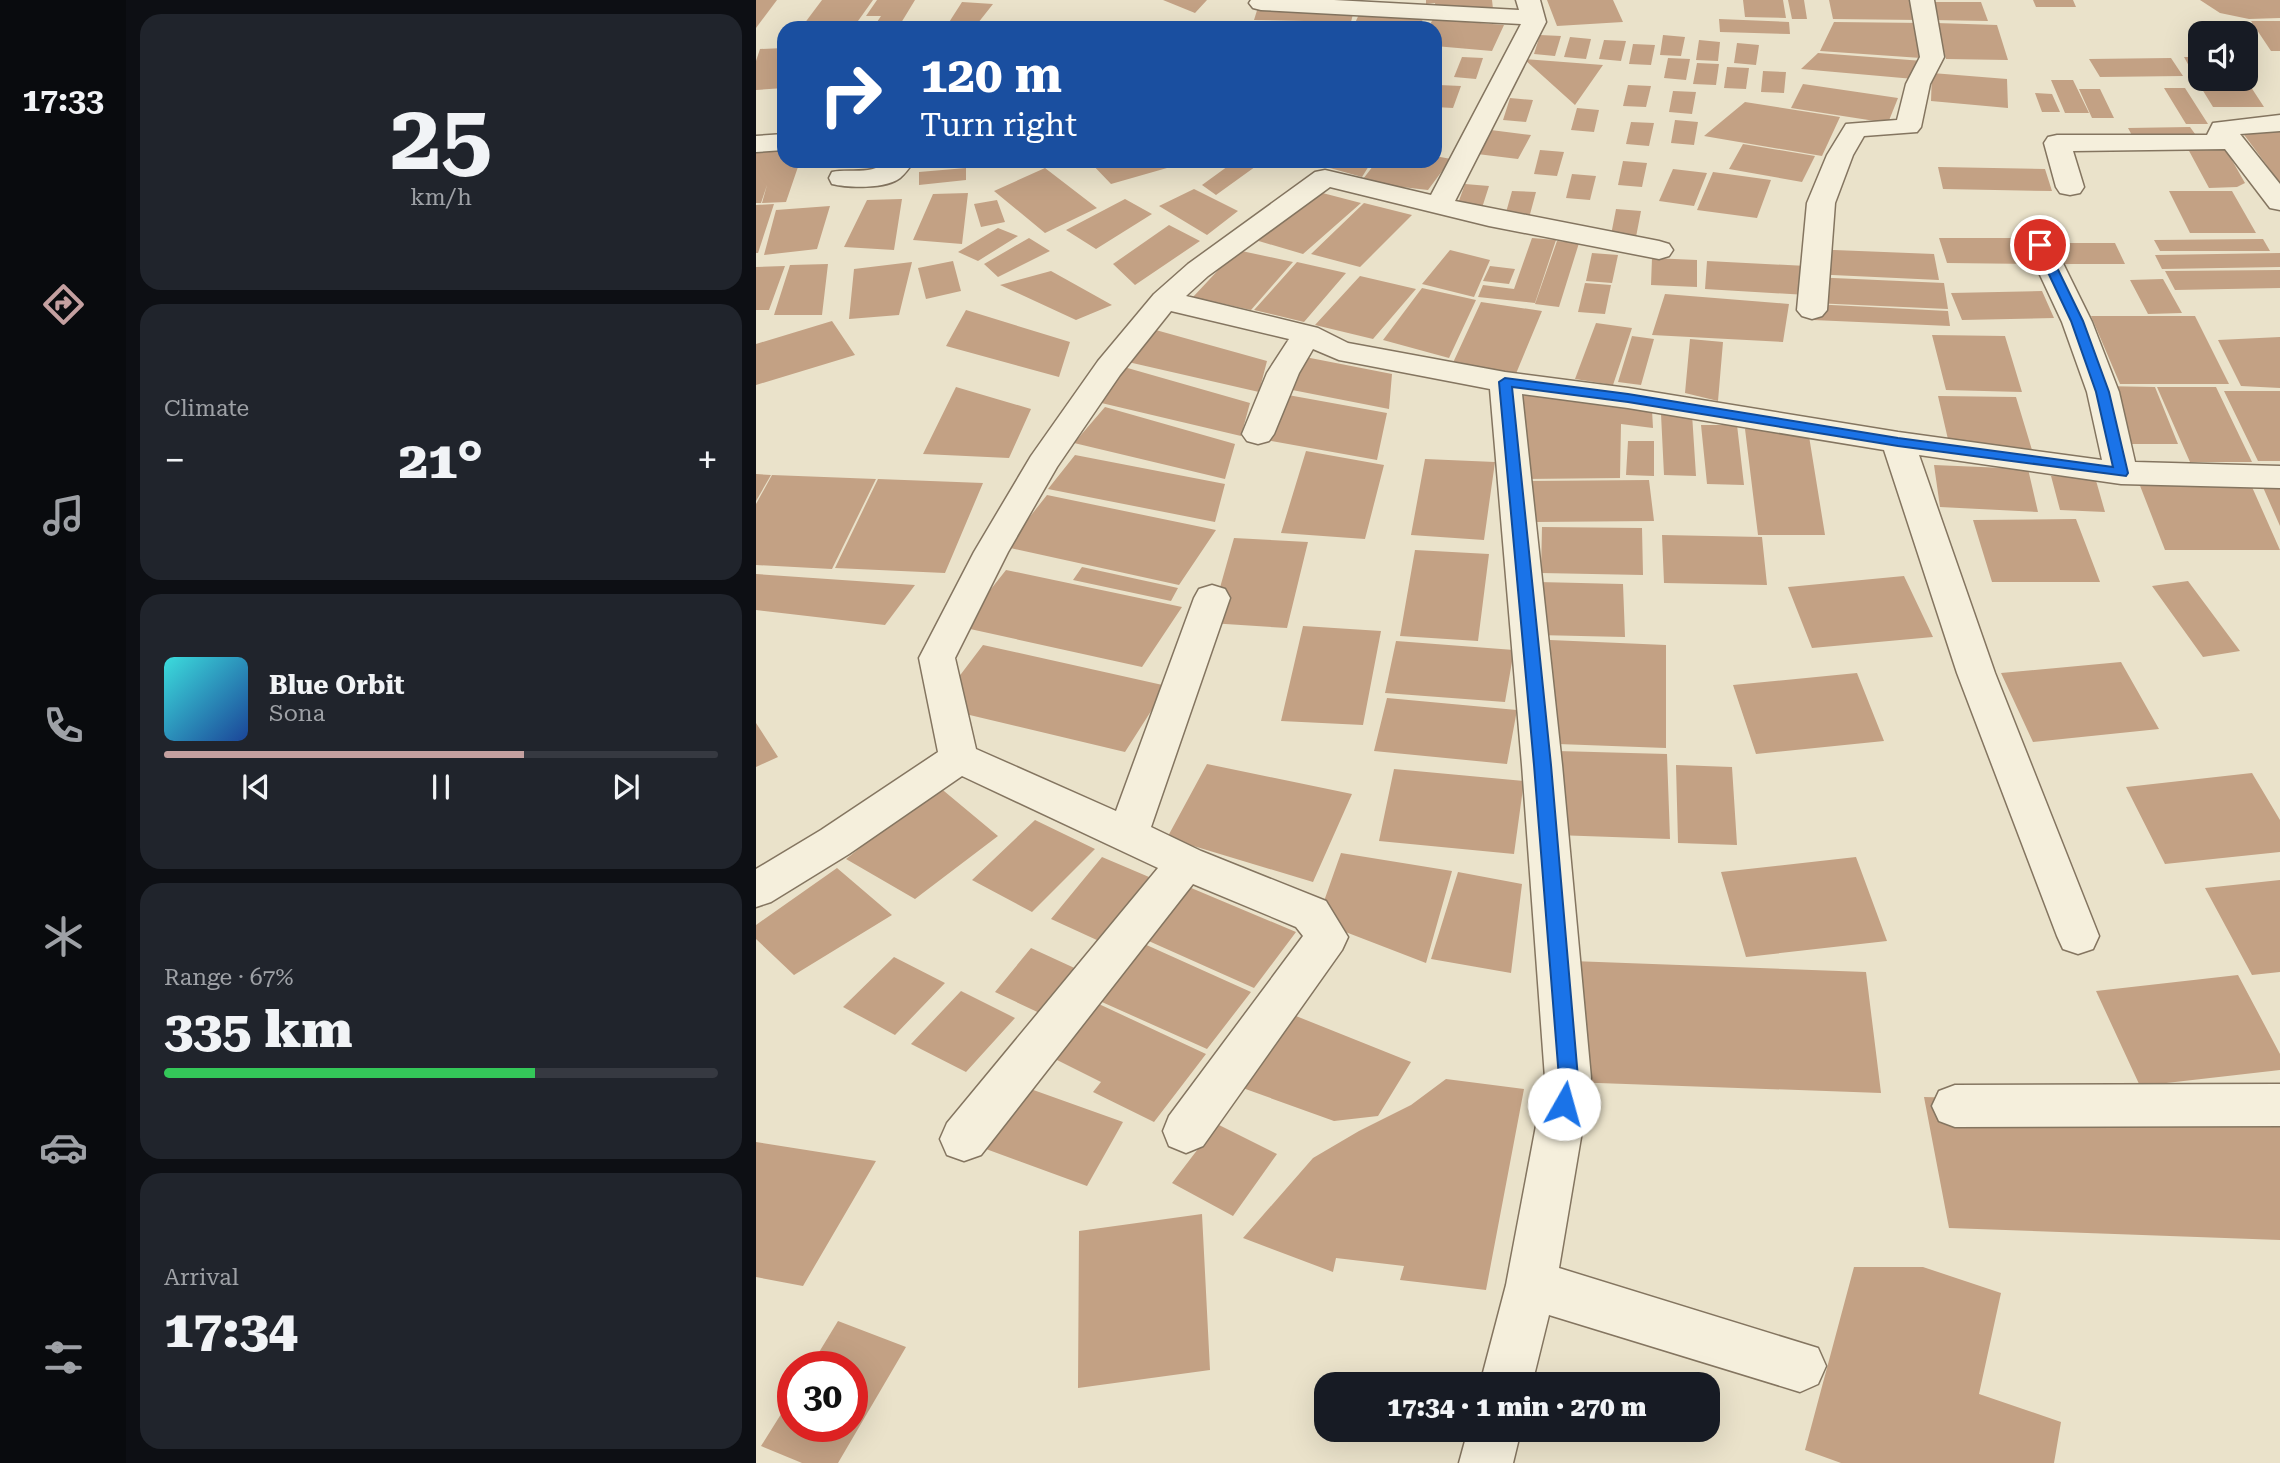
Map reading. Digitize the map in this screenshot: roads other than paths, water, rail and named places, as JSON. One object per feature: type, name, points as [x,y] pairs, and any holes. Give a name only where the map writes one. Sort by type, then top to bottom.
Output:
[{"type":"street","points":[[1812,310],[1821,203],[1840,155],[1855,129],[1908,127],[1918,84],[1933,57],[1922,0]]},
{"type":"street","points":[[1261,3],[1531,9],[1534,22],[1439,205]]},
{"type":"street","points":[[2222,128],[2280,123]]},
{"type":"street","points":[[2070,187],[2057,143],[2217,143],[2222,128]]},
{"type":"street","points":[[2222,128],[2280,202]]},
{"type":"street","points":[[756,144],[777,142]]},
{"type":"street","points":[[842,178],[861,179],[889,174],[895,168]]},
{"type":"street","points":[[959,758],[937,658],[991,552],[1043,464],[1109,368],[1164,300],[1198,270],[1325,178],[1489,218],[1659,250]]},
{"type":"street","points":[[2040,245],[2077,321],[2103,392],[2121,473]]},
{"type":"street","points":[[1164,300],[1307,334],[1339,351],[1505,382],[1628,398],[1898,442],[2121,473],[2280,477]]},
{"type":"street","points":[[1258,434],[1283,373],[1307,334]]},
{"type":"street","points":[[1505,382],[1542,765],[1568,1078],[1531,1285],[1509,1372]]},
{"type":"street","points":[[1898,442],[1976,673],[2078,936]]},
{"type":"street","points":[[1128,834],[1212,598]]},
{"type":"street","points":[[959,758],[1186,863],[1311,914],[1327,937],[1186,1130]]},
{"type":"street","points":[[756,890],[835,842],[959,758]]},
{"type":"street","points":[[964,1139],[1186,863]]},
{"type":"street","points":[[1955,1106],[2280,1105]]},
{"type":"street","points":[[1531,1285],[1800,1366]]},
{"type":"street","points":[[1486,1463],[1491,1442]]}]
